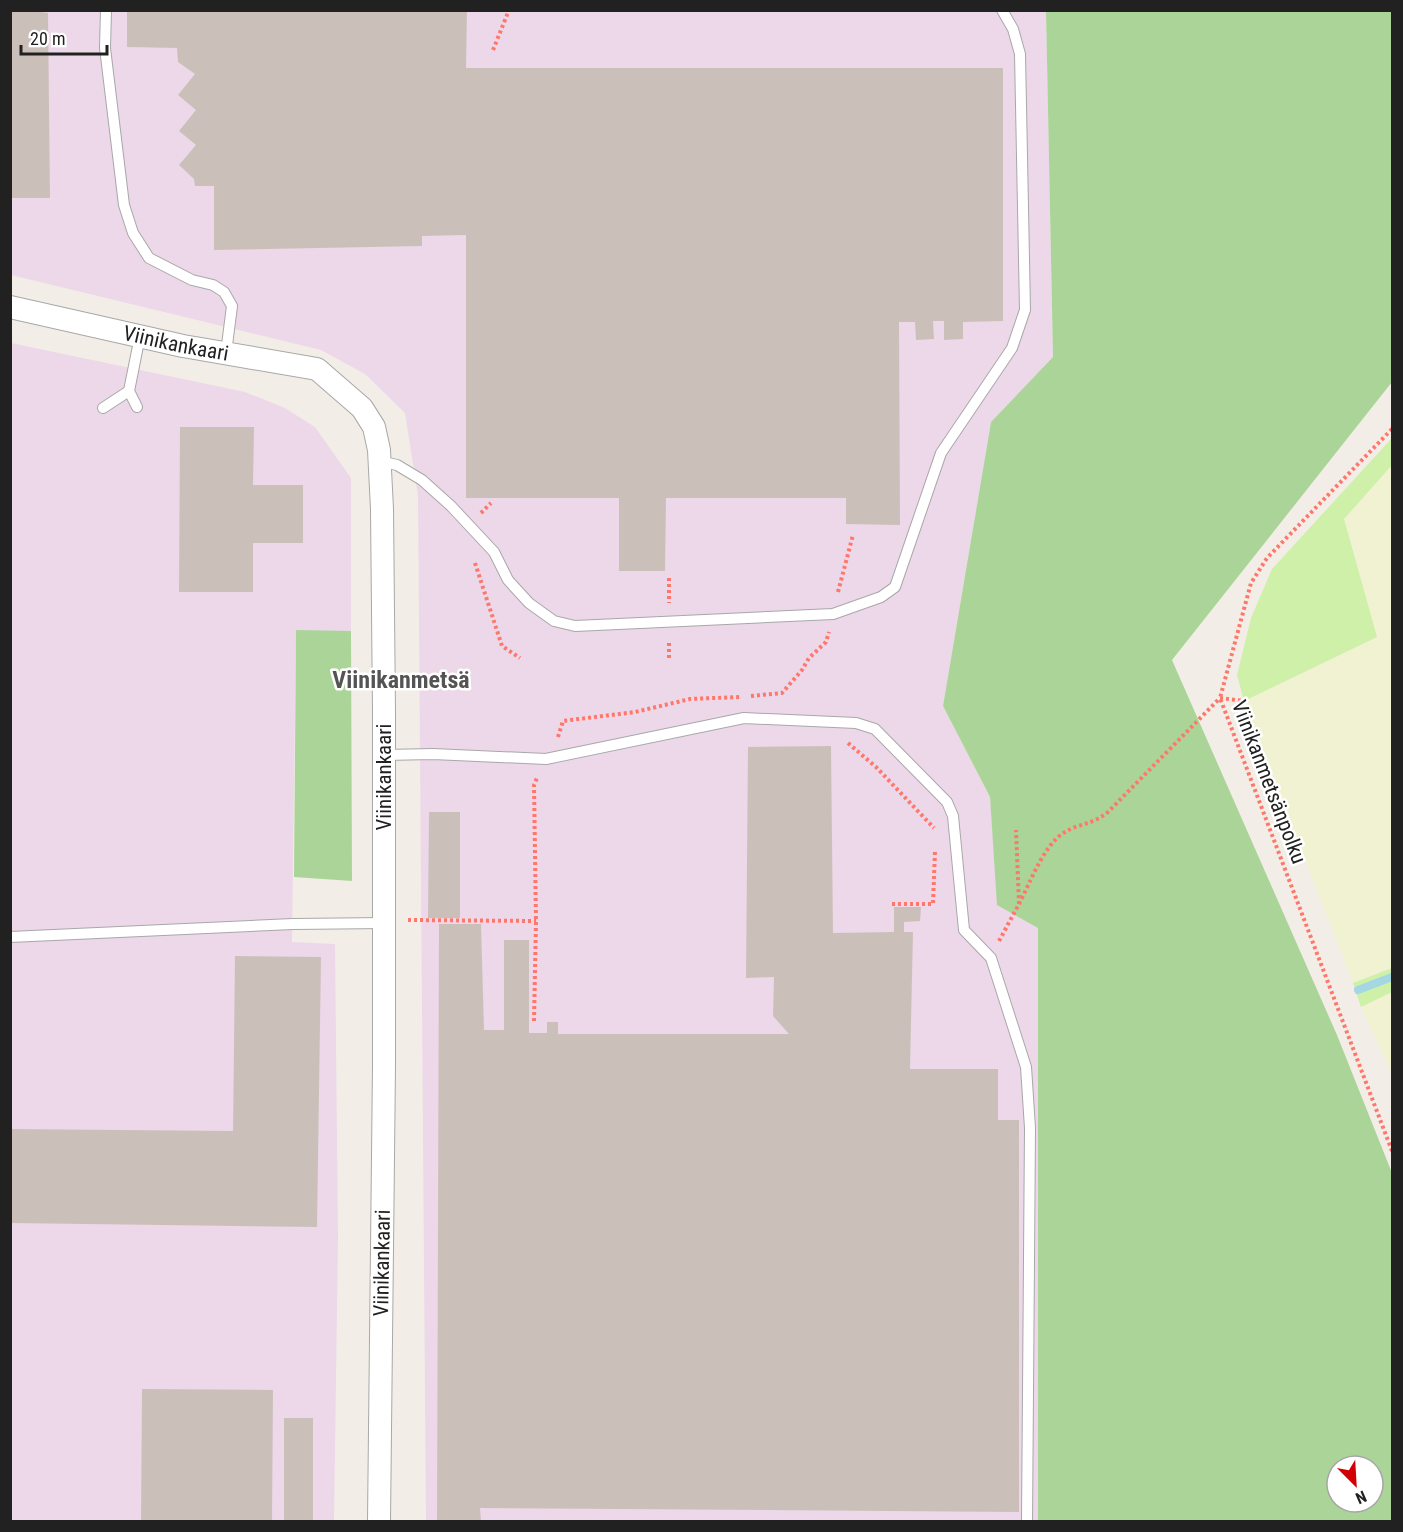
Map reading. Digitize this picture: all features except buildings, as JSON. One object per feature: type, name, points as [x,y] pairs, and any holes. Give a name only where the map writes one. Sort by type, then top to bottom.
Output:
[{"type":"street","name":"Viinikankaari","points":[[10,307],[140,336],[316,369],[362,408],[374,427],[382,509],[384,755],[393,922],[384,1065],[379,1521]]},
{"type":"lane","points":[[106,10],[105,48],[124,204],[132,233],[149,258],[192,280],[213,285],[224,292],[232,306],[226,353]]},
{"type":"lane","points":[[379,461],[397,465],[422,480],[451,506],[494,552],[508,580],[529,603],[554,621],[575,626],[833,614],[881,597],[895,587],[941,453],[1012,348],[1025,310],[1020,54],[1013,29],[1002,10]]},
{"type":"lane","points":[[137,406],[129,391],[140,336]]},
{"type":"lane","points":[[103,408],[129,391]]},
{"type":"lane","points":[[384,755],[433,754],[546,759],[744,718],[856,723],[874,729],[947,802],[953,816],[964,930],[991,958],[1026,1067],[1030,1128],[1027,1521]]},
{"type":"lane","points":[[10,937],[293,924],[393,922]]},
{"type":"path","points":[[493,50],[509,10]]},
{"type":"path","name":"Viinikanmetsänpolku","points":[[1392,429],[1267,558],[1251,583],[1220,698],[1392,1151]]},
{"type":"path","points":[[534,1021],[536,921],[534,785],[557,739],[563,721],[635,712],[690,699],[782,693],[809,658]]},
{"type":"path","points":[[991,958],[1050,844],[1064,832],[1097,820],[1108,812],[1220,698],[1244,701]]},
{"type":"path","points":[[840,739],[876,767],[924,815],[934,828],[935,834]]},
{"type":"path","points":[[1016,830],[1018,904]]},
{"type":"path","points":[[892,904],[933,904],[935,846]]},
{"type":"path","points":[[393,922],[536,921]]},
{"type":"shaded area","points":[[11,11],[1046,11],[1053,357],[991,422],[943,706],[990,797],[998,905],[1038,927],[1038,1521],[426,1521],[418,496],[405,413],[365,374],[321,350],[11,275]]},
{"type":"shaded area","points":[[11,343],[245,392],[285,408],[315,427],[351,478],[351,631],[296,631],[292,942],[335,944],[338,1237],[334,1521],[11,1522]]},
{"type":"green space","points":[[1046,11],[1392,11],[1392,382],[1172,660],[1337,1035],[1392,1173],[1392,1521],[1038,1521],[1038,928],[997,905],[990,797],[943,706],[991,422],[1053,357]]},
{"type":"green space","points":[[1392,438],[1392,465],[1344,519],[1377,637],[1244,701],[1237,675],[1251,618],[1272,569]]},
{"type":"green space","points":[[1392,465],[1392,968],[1353,983],[1244,701],[1377,637],[1344,519]]},
{"type":"green space","points":[[296,630],[351,631],[352,881],[294,877]]},
{"type":"green space","points":[[1392,968],[1392,992],[1361,1007],[1353,983]]},
{"type":"green space","points":[[1392,992],[1392,1074],[1361,1007]]},
{"type":"waterway","points":[[1358,990],[1392,977]]},
{"type":"district","name":"Viinikanmetsä","points":[[401,680]]}]
